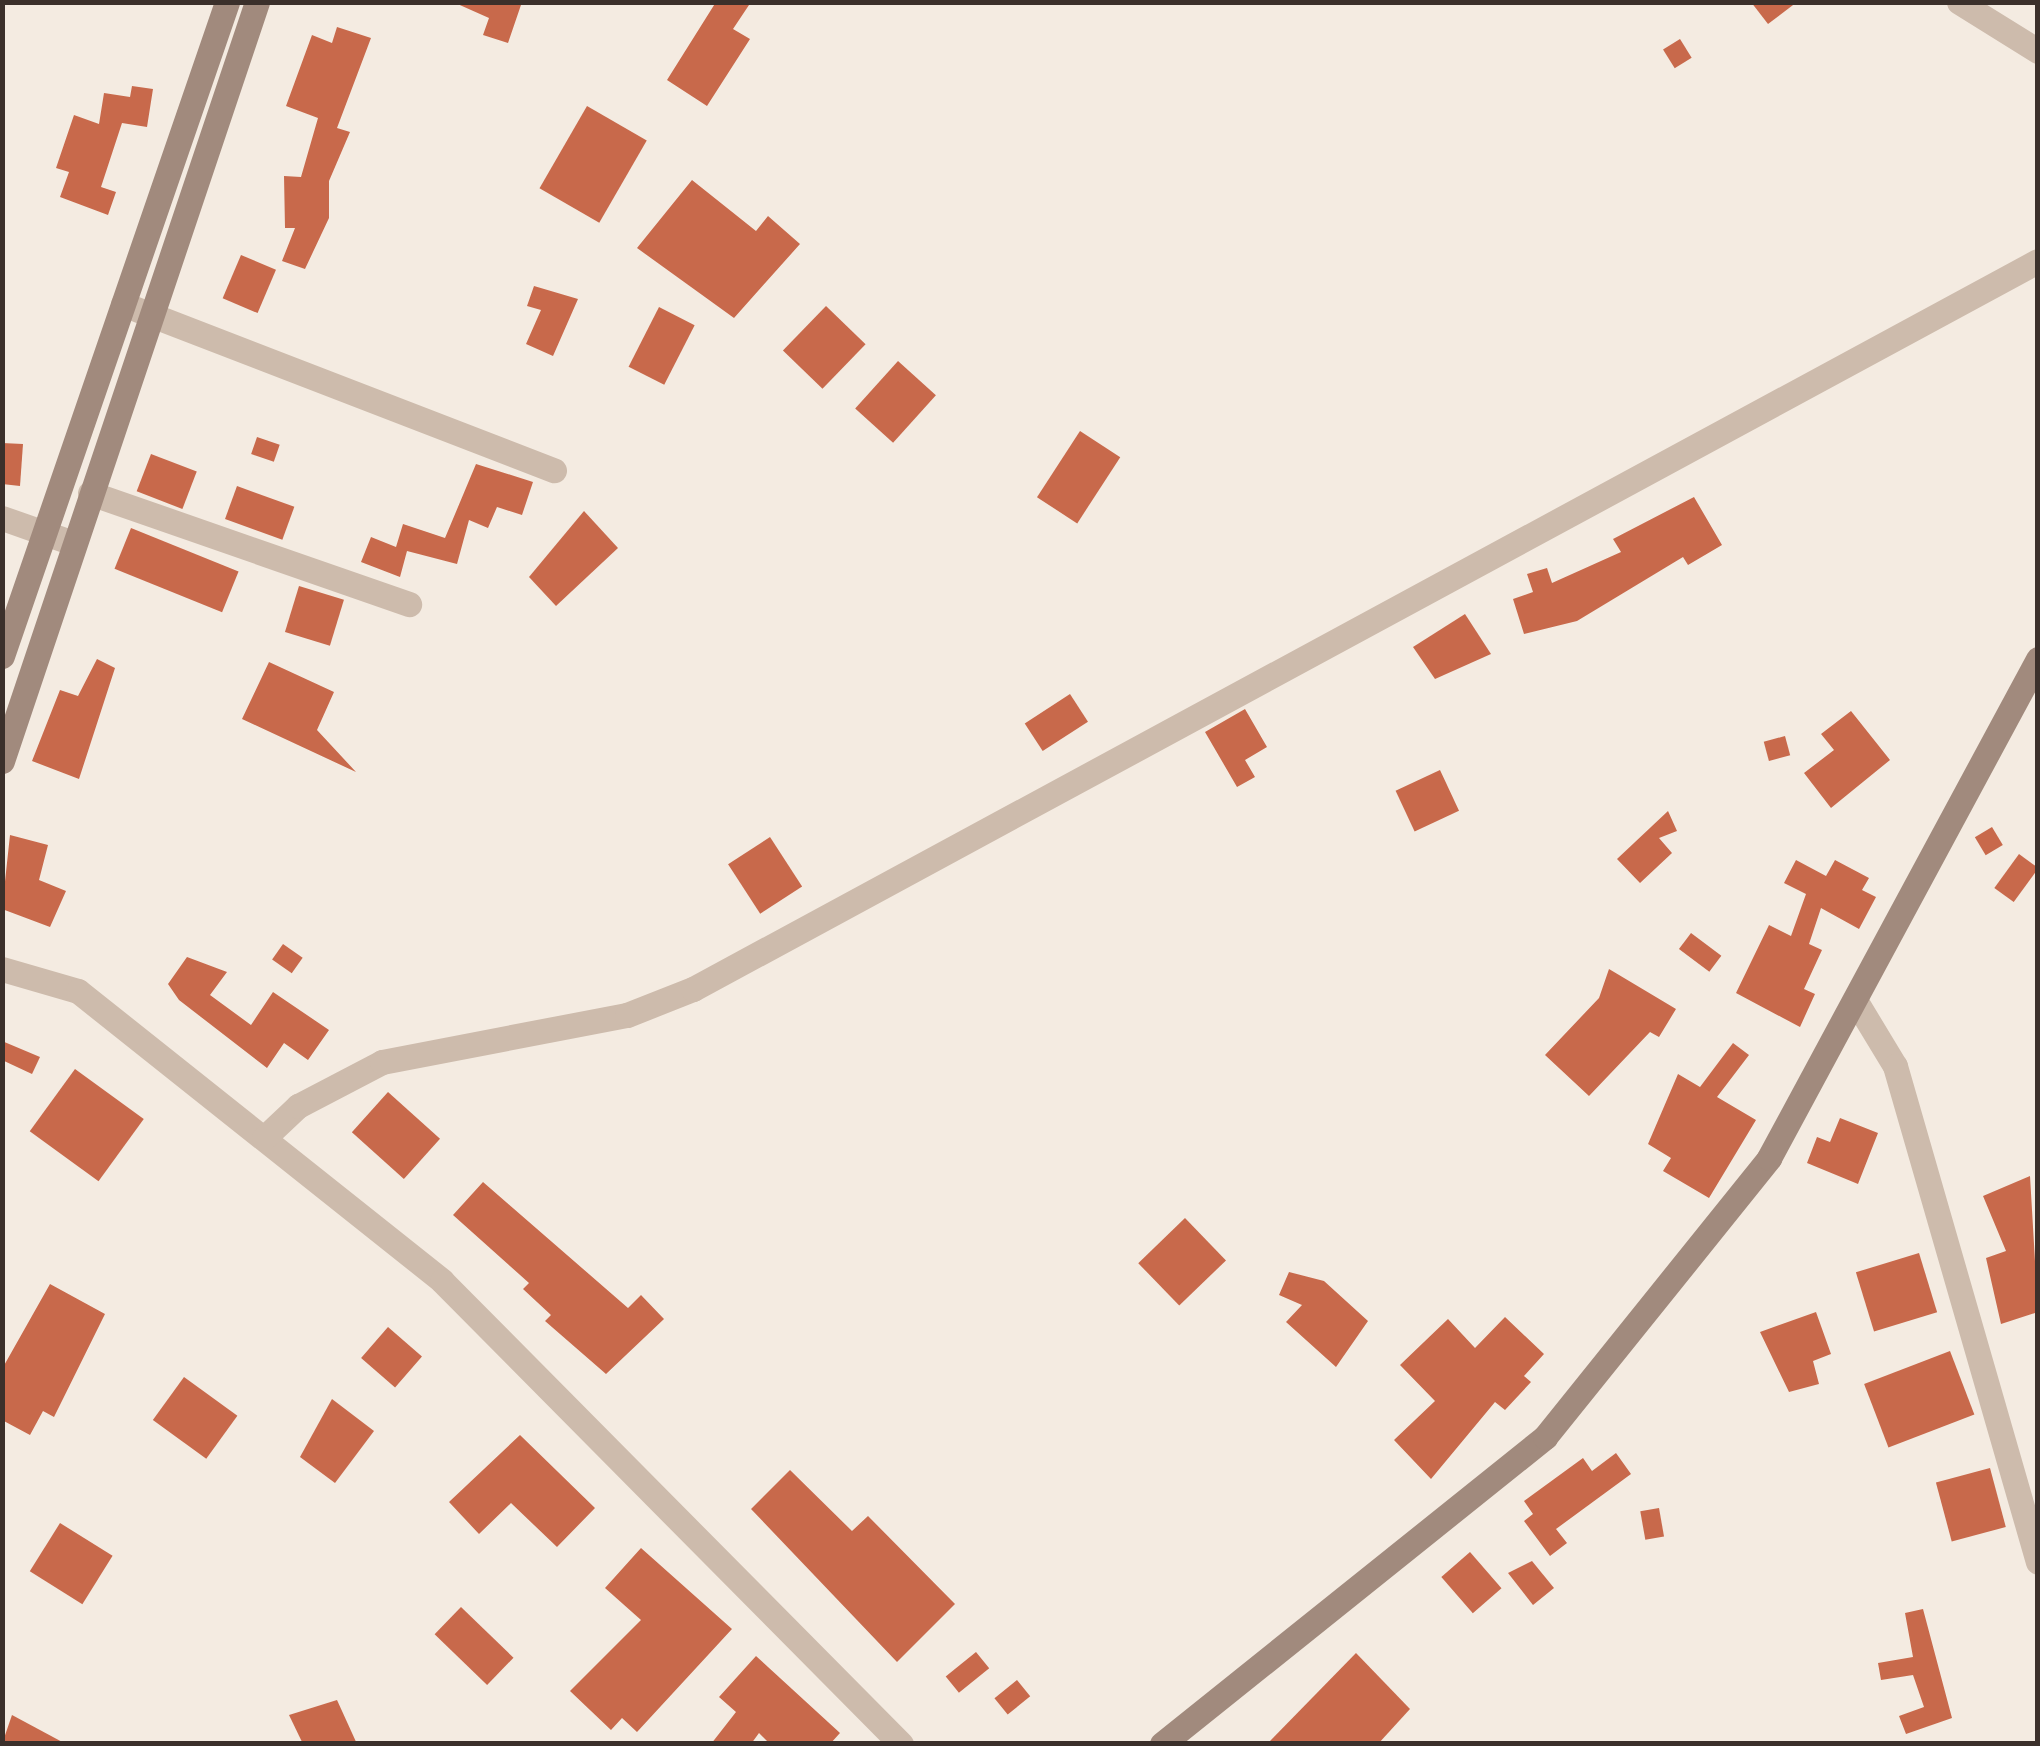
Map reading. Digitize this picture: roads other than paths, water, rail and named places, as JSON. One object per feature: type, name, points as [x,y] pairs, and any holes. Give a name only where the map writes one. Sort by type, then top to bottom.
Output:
[{"type":"main road","points":[[2,656],[227,2]]},
{"type":"main road","points":[[2,761],[258,2]]},
{"type":"main road","points":[[1162,1744],[1545,1437],[1769,1158],[2038,659]]},
{"type":"street","points":[[1960,2],[2038,51]]},
{"type":"street","points":[[264,1138],[298,1106],[382,1062],[627,1015],[692,989],[2038,261]]},
{"type":"street","points":[[124,304],[554,470]]},
{"type":"street","points":[[90,493],[409,604]]},
{"type":"street","points":[[2,518],[73,543]]},
{"type":"street","points":[[2,969],[78,992],[442,1281],[902,1744]]},
{"type":"street","points":[[1855,1000],[1894,1066],[2038,1562]]}]
